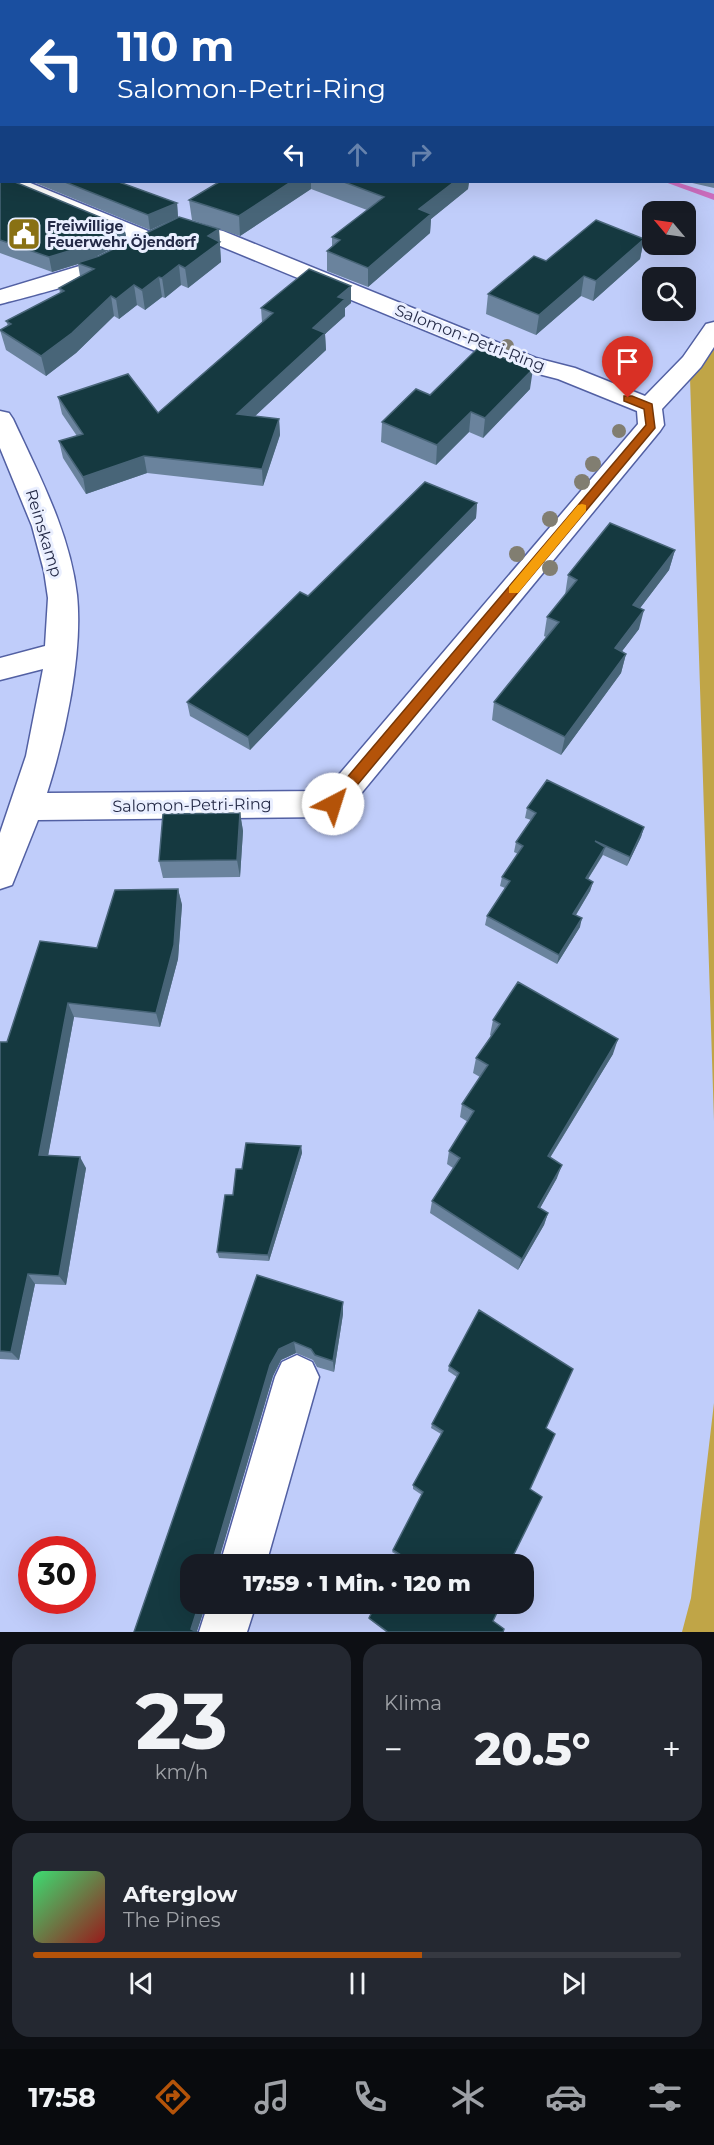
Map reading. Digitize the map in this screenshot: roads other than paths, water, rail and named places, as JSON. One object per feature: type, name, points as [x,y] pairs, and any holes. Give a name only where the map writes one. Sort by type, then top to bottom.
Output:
[{"type":"street","points":[[12,183],[152,241]]},
{"type":"street","name":"Salomon-Petri-Ring","points":[[0,297],[94,268],[179,226],[197,230],[528,364],[566,373],[649,407],[651,425],[333,804],[28,807]]},
{"type":"street","points":[[649,407],[692,362],[714,328]]},
{"type":"street","name":"Reinskamp","points":[[0,419],[39,504],[62,594],[61,653],[56,700],[28,807],[0,875]]},
{"type":"street","points":[[0,669],[61,653]]},
{"type":"street","points":[[246,1554],[297,1377]]},
{"type":"street","points":[[223,1632],[229,1614]]},
{"type":"waterway","points":[[672,183],[714,197]]},
{"type":"place","name":"Freiwillige Feuerwehr Öjendorf","points":[[24,234]]}]
